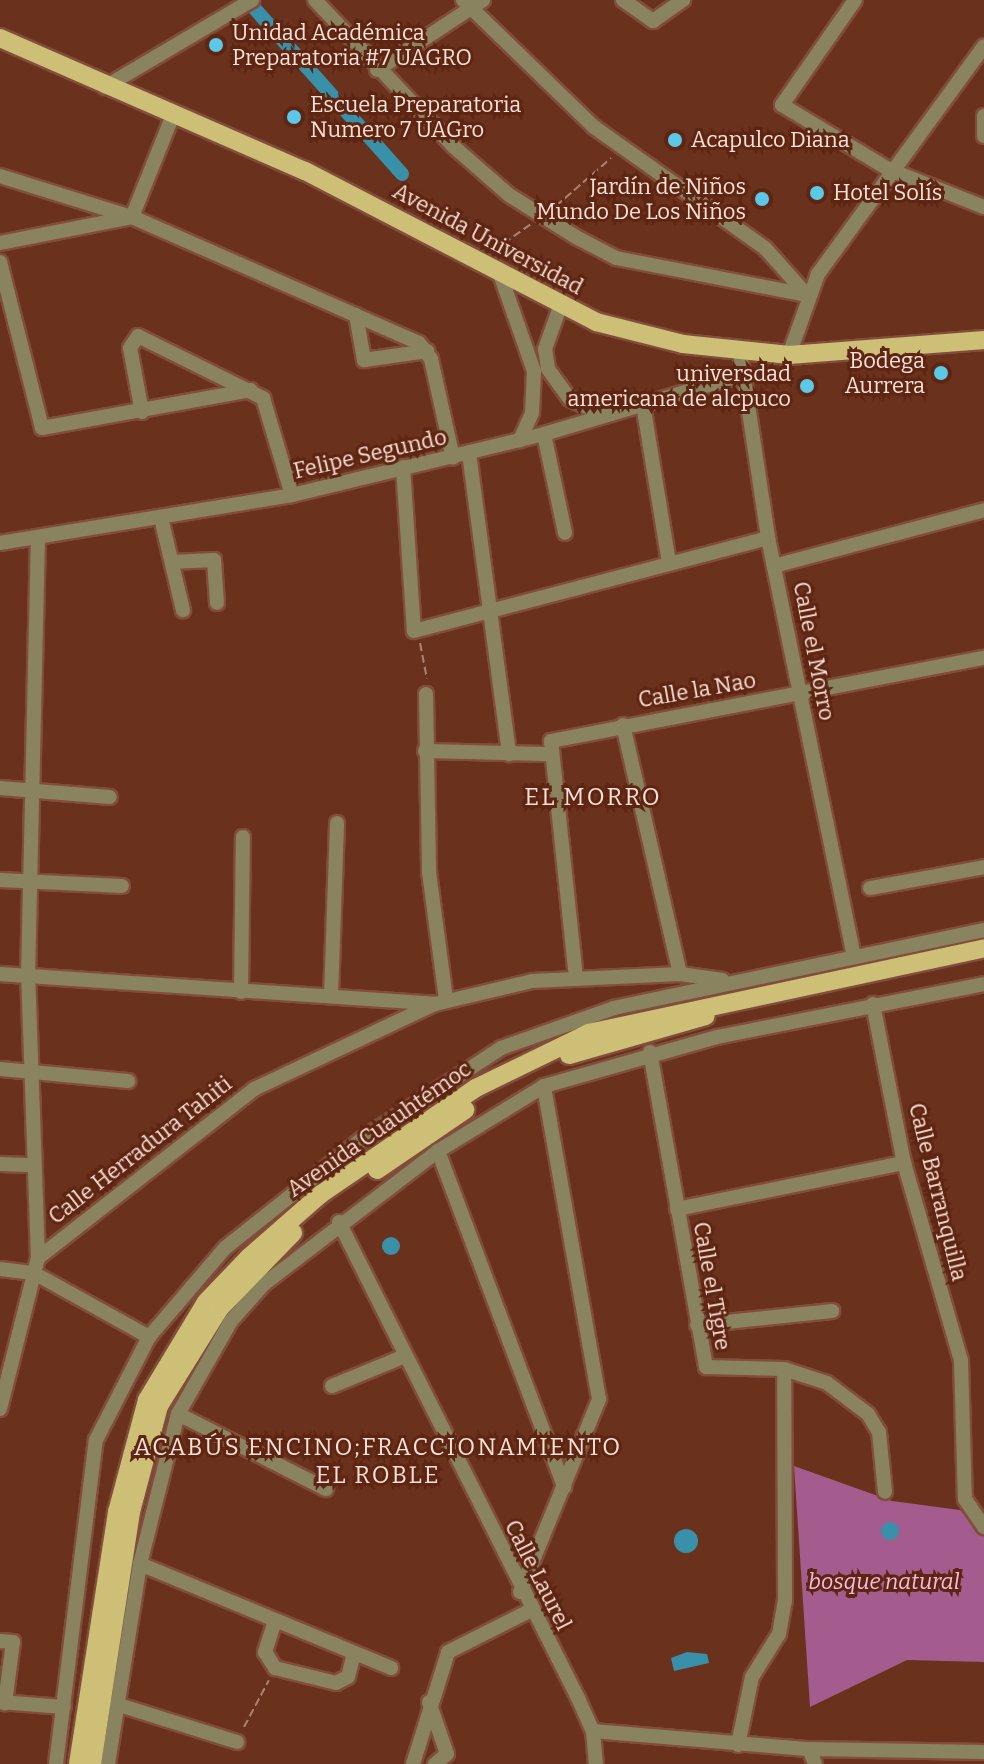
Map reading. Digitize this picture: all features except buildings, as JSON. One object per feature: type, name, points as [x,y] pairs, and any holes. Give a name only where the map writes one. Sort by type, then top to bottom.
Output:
[{"type":"main road","name":"Avenida Universidad","points":[[0,38],[105,87],[305,171],[560,307],[639,335],[740,352],[789,355],[984,340]]},
{"type":"main road","name":"Avenida Cuauhtémoc","points":[[78,1764],[117,1512],[147,1400],[206,1302],[249,1257],[321,1194],[476,1088],[589,1033],[984,948]]},
{"type":"main road","name":"Avenida Cuauhtémoc","points":[[92,1764],[131,1512],[159,1406],[220,1308],[327,1202],[482,1097],[591,1046],[984,960]]},
{"type":"street","points":[[105,87],[252,0]]},
{"type":"street","points":[[315,0],[377,70],[509,195],[616,258],[807,295]]},
{"type":"street","points":[[623,0],[653,21],[683,0]]},
{"type":"street","points":[[855,0],[782,105],[888,169],[984,207]]},
{"type":"street","points":[[377,70],[473,3],[594,127],[765,248],[807,295]]},
{"type":"street","points":[[789,355],[807,295],[888,169],[984,46]]},
{"type":"street","points":[[132,217],[173,115]]},
{"type":"street","points":[[984,116],[984,136]]},
{"type":"street","points":[[0,176],[132,217],[356,315],[427,351],[453,458]]},
{"type":"street","points":[[0,243],[132,217]]},
{"type":"street","points":[[0,262],[37,422],[51,430],[251,390]]},
{"type":"street","points":[[501,277],[541,370],[570,399],[599,413]]},
{"type":"street","points":[[520,440],[532,413],[545,349],[560,307]]},
{"type":"street","points":[[356,315],[364,360],[427,351]]},
{"type":"street","points":[[142,412],[133,337],[251,390],[269,408],[292,495]]},
{"type":"street","name":"Calle el Morro","points":[[740,352],[768,538],[854,956]]},
{"type":"street","name":"Felipe Segundo","points":[[0,543],[38,540],[292,495],[544,434],[599,413],[643,404],[742,375]]},
{"type":"street","points":[[643,404],[669,563]]},
{"type":"street","points":[[544,434],[565,533]]},
{"type":"street","points":[[469,453],[495,611],[509,754]]},
{"type":"street","points":[[403,467],[414,631],[768,538]]},
{"type":"street","points":[[774,566],[984,510]]},
{"type":"street","points":[[161,518],[183,610]]},
{"type":"street","points":[[0,1409],[38,1258],[28,977],[38,540]]},
{"type":"street","points":[[172,562],[214,560],[217,603]]},
{"type":"street","name":"Calle la Nao","points":[[547,754],[551,741],[623,725],[984,658]]},
{"type":"street","points":[[0,974],[241,992],[440,1002],[429,872],[426,694]]},
{"type":"street","points":[[623,725],[680,974]]},
{"type":"street","points":[[425,751],[547,754],[576,978]]},
{"type":"street","points":[[0,788],[110,797]]},
{"type":"street","points":[[331,996],[337,823]]},
{"type":"street","points":[[241,992],[243,837]]},
{"type":"street","points":[[870,888],[984,867]]},
{"type":"street","points":[[0,880],[122,886]]},
{"type":"street","points":[[56,1764],[96,1440],[149,1337],[184,1288],[236,1238],[445,1080],[562,1023],[731,982],[984,930]]},
{"type":"street","name":"Calle Herradura Tahiti","points":[[38,1258],[254,1089],[440,1002],[576,978],[680,974],[731,982]]},
{"type":"street","points":[[108,1764],[140,1564],[178,1414],[231,1321],[339,1222],[438,1151],[544,1086],[650,1052],[873,1004],[984,984]]},
{"type":"street","name":"Calle Barranquilla","points":[[873,1004],[904,1163],[961,1360],[965,1499],[984,1527]]},
{"type":"street","name":"Calle el Tigre","points":[[650,1052],[706,1367],[784,1369],[827,1383],[868,1414],[885,1453],[885,1492]]},
{"type":"street","points":[[0,1069],[128,1081]]},
{"type":"street","points":[[520,1592],[599,1399],[544,1086]]},
{"type":"street","points":[[438,1151],[564,1487]]},
{"type":"street","points":[[677,1209],[904,1163]]},
{"type":"street","points":[[0,1164],[33,1165]]},
{"type":"street","name":"Calle Laurel","points":[[339,1222],[529,1611],[593,1731],[596,1764]]},
{"type":"street","points":[[0,1269],[34,1273],[149,1337]]},
{"type":"street","points":[[697,1325],[832,1311]]},
{"type":"street","points":[[332,1386],[405,1356]]},
{"type":"street","points":[[738,1745],[752,1677],[779,1634],[785,1601],[784,1369]]},
{"type":"street","points":[[178,1414],[326,1489]]},
{"type":"street","points":[[140,1564],[353,1657],[391,1668]]},
{"type":"street","points":[[413,1764],[429,1701],[448,1652],[529,1611]]},
{"type":"street","points":[[275,1621],[265,1652],[275,1668],[336,1683],[348,1677],[353,1657]]},
{"type":"street","points":[[0,1641],[13,1642],[3,1703],[64,1707]]},
{"type":"street","points":[[429,1701],[447,1754],[435,1764]]},
{"type":"street","points":[[116,1704],[237,1742]]},
{"type":"street","points":[[593,1731],[809,1749],[984,1752]]},
{"type":"street","points":[[809,1749],[815,1764]]},
{"type":"path","points":[[414,631],[429,663],[426,694]]},
{"type":"path","points":[[237,1742],[275,1668]]},
{"type":"green space","name":"bosque natural","points":[[794,1466],[892,1501],[960,1510],[984,1536],[984,1662],[907,1660],[810,1707]]},
{"type":"water","points":[[391,1237],[400,1246],[391,1255],[382,1246]]},
{"type":"water","points":[[890,1522],[899,1531],[890,1540],[881,1531]]},
{"type":"water","points":[[686,1529],[697,1536],[698,1541],[691,1552],[686,1553],[675,1546],[674,1541],[681,1530]]},
{"type":"water","points":[[687,1652],[707,1654],[709,1663],[674,1671],[671,1658]]},
{"type":"waterway","points":[[247,0],[402,174]]},
{"type":"place","name":"Unidad Académica Preparatoria #7 UAGRO","points":[[216,45]]},
{"type":"place","name":"Escuela Preparatoria Numero 7 UAGro","points":[[294,117]]},
{"type":"place","name":"Acapulco Diana","points":[[675,140]]},
{"type":"place","name":"Hotel Solís","points":[[817,193]]},
{"type":"place","name":"Jardín de Niños Mundo De Los Niños","points":[[762,199]]},
{"type":"place","name":"Bodega Aurrera","points":[[941,373]]},
{"type":"place","name":"universdad americana de alcpuco","points":[[807,386]]},
{"type":"district","name":"EL MORRO","points":[[593,798]]},
{"type":"district","name":"ACABÚS ENCINO;FRACCIONAMIENTO EL ROBLE","points":[[378,1462]]}]
